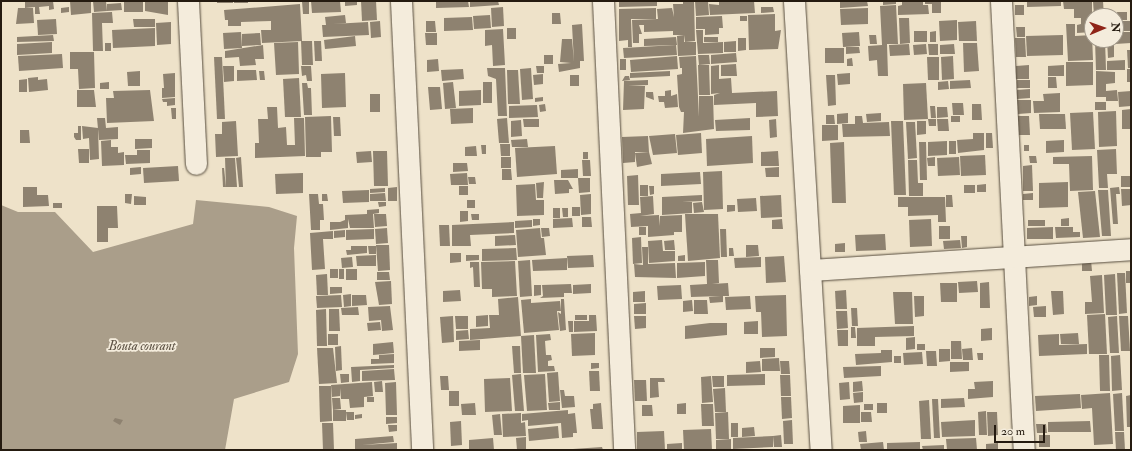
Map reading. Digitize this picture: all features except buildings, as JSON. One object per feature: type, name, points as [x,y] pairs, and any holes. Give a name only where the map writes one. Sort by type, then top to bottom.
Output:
[{"type":"street","points":[[188,1],[196,164]]},
{"type":"street","points":[[401,1],[422,450]]},
{"type":"street","points":[[603,1],[624,450]]},
{"type":"street","points":[[794,1],[821,450]]},
{"type":"street","points":[[1001,1],[1016,256],[1024,450]]},
{"type":"street","points":[[810,270],[1131,249]]},
{"type":"water","name":"Bouta courant","points":[[196,200],[269,207],[297,216],[294,248],[298,354],[289,382],[234,399],[225,450],[1,450],[1,205],[18,212],[55,212],[93,252],[193,224]]}]
